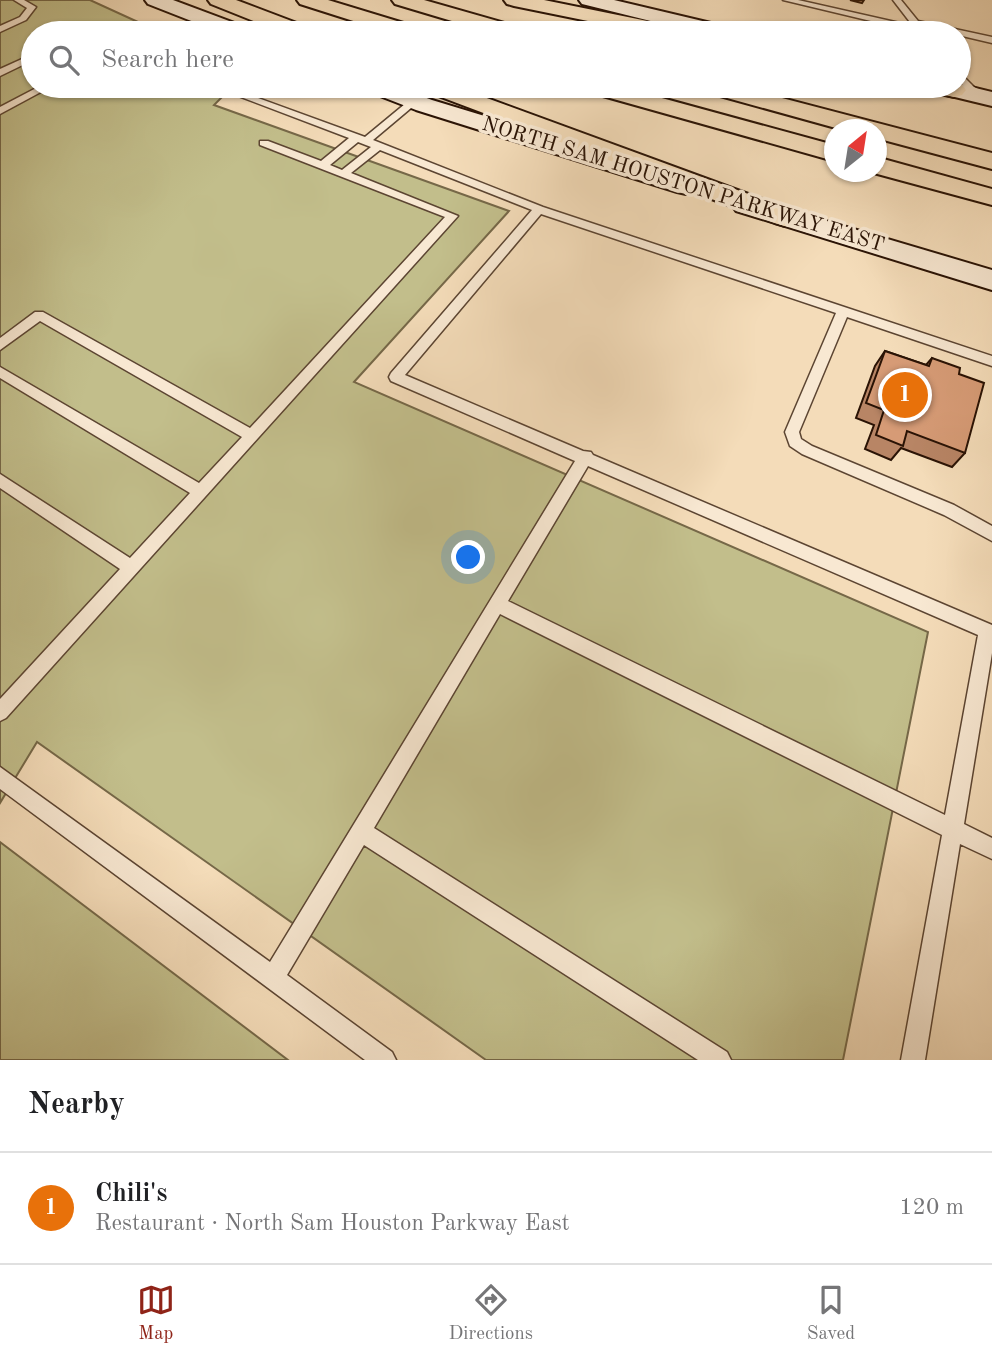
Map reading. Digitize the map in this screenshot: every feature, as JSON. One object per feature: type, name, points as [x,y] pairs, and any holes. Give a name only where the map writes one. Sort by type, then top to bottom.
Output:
[{"type":"highway","points":[[218,0],[271,21]]},
{"type":"highway","points":[[307,0],[374,21]]},
{"type":"highway","points":[[402,0],[473,21]]},
{"type":"highway","points":[[514,0],[618,21]]},
{"type":"highway","points":[[636,98],[824,150]]},
{"type":"highway","points":[[755,98],[834,119]]},
{"type":"highway","points":[[887,133],[992,161]]},
{"type":"highway","points":[[887,167],[992,197]]},
{"type":"main road","points":[[155,0],[209,21]]},
{"type":"main road","points":[[589,0],[675,21]]},
{"type":"main road","points":[[971,92],[990,98]]},
{"type":"main road","name":"NORTH SAM HOUSTON PARKWAY EAST","points":[[439,98],[785,217],[992,280]]},
{"type":"lane","points":[[0,29],[27,17],[32,7],[18,0]]},
{"type":"lane","points":[[788,0],[884,21]]},
{"type":"lane","points":[[897,0],[914,21]]},
{"type":"lane","points":[[971,37],[992,40]]},
{"type":"lane","points":[[0,73],[21,63]]},
{"type":"lane","points":[[0,111],[24,98]]},
{"type":"lane","points":[[249,98],[539,209],[992,361]]},
{"type":"lane","points":[[322,166],[417,98]]},
{"type":"lane","points":[[0,712],[452,216],[264,143]]},
{"type":"lane","points":[[343,174],[379,146]]},
{"type":"lane","points":[[539,209],[396,377],[586,456],[990,632],[951,830],[914,1060]]},
{"type":"lane","points":[[843,311],[792,432],[795,442],[807,450],[949,510],[992,534]]},
{"type":"lane","points":[[0,345],[39,315],[253,436]]},
{"type":"lane","points":[[0,372],[201,492]]},
{"type":"lane","points":[[273,978],[586,456]]},
{"type":"lane","points":[[0,480],[132,568]]},
{"type":"lane","points":[[497,604],[992,849]]},
{"type":"lane","points":[[0,777],[384,1060]]},
{"type":"lane","points":[[361,831],[719,1060]]},
{"type":"shaded area","points":[[0,0],[90,0],[136,21],[21,21],[21,98],[221,98],[214,105],[509,211],[354,382],[928,632],[843,1060],[486,1060],[37,742],[0,803]]},
{"type":"shaded area","points":[[0,842],[288,1060],[0,1060]]},
{"type":"building","points":[[885,351],[929,366],[932,358],[960,368],[959,374],[984,383],[965,453],[907,431],[903,446],[876,435],[884,410],[866,403]]},
{"type":"place","name":"Chili's","points":[[905,395]]}]
